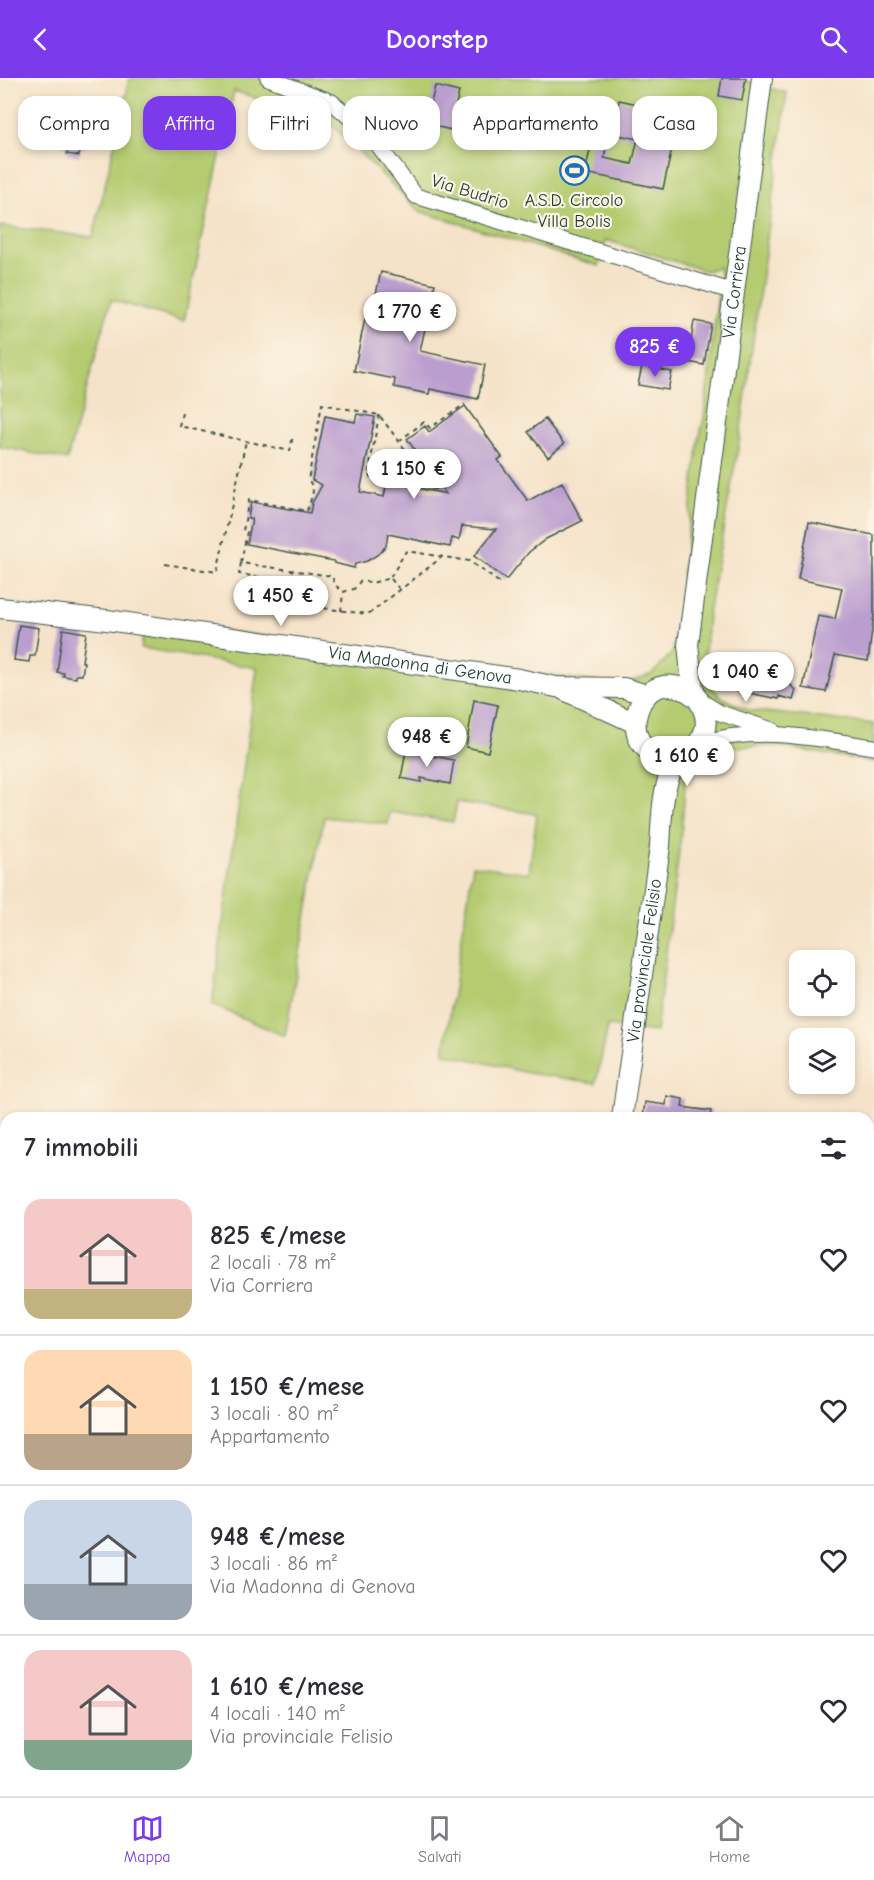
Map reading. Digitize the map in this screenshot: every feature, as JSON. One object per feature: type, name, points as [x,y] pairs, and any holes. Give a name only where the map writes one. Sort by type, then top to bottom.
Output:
[{"type":"main road","name":"Via Corriera","points":[[699,700],[693,687],[688,645],[762,78]]},
{"type":"main road","name":"Via Madonna di Genova","points":[[0,608],[107,620],[519,679],[556,687],[624,688],[653,691]]},
{"type":"main road","name":"Via Corriera","points":[[653,691],[677,669],[688,645]]},
{"type":"main road","points":[[663,802],[672,769],[681,755],[698,744],[705,730],[705,714],[699,700],[688,691],[674,686],[653,691],[639,705],[635,715],[638,737],[653,753],[667,757],[681,755]]},
{"type":"main road","name":"Via Madonna di Genova","points":[[556,687],[635,723]]},
{"type":"main road","points":[[653,753],[663,802]]},
{"type":"main road","name":"Via provinciale Felisio","points":[[623,1112],[660,846],[663,802]]},
{"type":"street","name":"Via Budrio","points":[[268,78],[332,102],[372,137],[416,196],[734,292]]},
{"type":"street","points":[[699,700],[720,713],[781,733],[874,747]]},
{"type":"street","points":[[698,744],[732,736],[781,733]]},
{"type":"path","points":[[379,415],[368,476],[435,489],[379,415],[322,404],[308,480],[315,490],[307,512],[249,500],[243,531],[247,532],[239,574],[277,580],[292,600],[300,605],[367,614],[401,591],[443,556]]},
{"type":"path","points":[[399,441],[424,422],[430,428],[465,404]]},
{"type":"path","points":[[182,413],[179,426],[290,451],[293,435]]},
{"type":"path","points":[[165,564],[217,573],[246,441]]},
{"type":"path","points":[[343,592],[354,589],[361,580],[372,583],[390,578],[406,551],[469,561],[500,584]]},
{"type":"path","points":[[241,563],[332,576],[335,585],[343,592]]},
{"type":"path","points":[[390,578],[401,591]]},
{"type":"path","points":[[341,611],[343,592]]},
{"type":"green space","points":[[130,78],[746,78],[746,81],[787,93],[739,443],[708,613],[703,680],[723,698],[748,710],[874,724],[874,762],[776,746],[731,747],[704,755],[686,774],[681,835],[656,1032],[608,1026],[596,1083],[528,1073],[444,1053],[473,865],[529,873],[537,814],[457,802],[453,822],[390,812],[388,824],[324,817],[285,1036],[212,1005],[257,668],[141,648],[145,620],[622,685],[652,674],[673,652],[699,439],[704,418],[720,276],[719,267],[706,271],[606,240],[599,266],[419,211],[357,150],[440,150],[440,96],[343,96],[343,136],[331,124],[331,96],[250,96],[234,91],[233,96],[143,96],[143,150],[221,150],[184,321],[111,300],[67,460],[0,447],[0,226],[93,237],[113,150],[131,150],[131,96],[126,96]]},
{"type":"building","points":[[722,78],[746,78],[742,100],[719,96]]},
{"type":"building","points":[[435,86],[459,92],[458,96],[452,96],[451,130],[440,127],[440,96],[433,96]]},
{"type":"building","points":[[620,100],[632,103],[632,138],[620,135]]},
{"type":"building","points":[[68,150],[80,150],[79,156],[67,154]]},
{"type":"building","points":[[590,150],[606,150],[604,158],[632,164],[635,150],[672,150],[663,189],[585,173]]},
{"type":"building","points":[[381,272],[435,284],[420,351],[485,365],[478,399],[430,389],[429,394],[394,387],[395,379],[354,371],[365,319],[370,320]]},
{"type":"building","points":[[694,321],[711,324],[704,365],[688,362]]},
{"type":"building","points":[[642,366],[672,372],[668,390],[638,385]]},
{"type":"building","points":[[465,406],[502,457],[498,460],[528,501],[562,482],[582,521],[546,539],[529,552],[506,580],[474,556],[496,529],[462,526],[459,540],[452,538],[450,547],[388,534],[386,546],[377,555],[355,564],[354,568],[334,563],[334,561],[247,544],[252,519],[248,518],[251,502],[310,513],[312,503],[322,485],[312,480],[325,416],[355,422],[357,414],[375,417],[360,492],[384,497],[387,482],[446,494],[407,439],[425,426],[429,432]]},
{"type":"building","points":[[545,419],[564,444],[548,457],[528,432]]},
{"type":"building","points":[[809,522],[874,535],[874,615],[868,661],[835,655],[826,692],[803,688],[818,616],[835,619],[842,588],[798,579]]},
{"type":"building","points":[[19,625],[39,628],[35,656],[30,656],[29,662],[14,660]]},
{"type":"building","points":[[63,629],[86,633],[82,675],[76,675],[76,678],[63,676],[64,673],[57,672]]},
{"type":"building","points":[[743,671],[783,679],[796,690],[793,700],[738,691]]},
{"type":"building","points":[[474,700],[498,705],[488,752],[466,747]]},
{"type":"building","points":[[406,751],[454,760],[450,784],[421,778],[421,782],[401,778]]},
{"type":"building","points":[[667,1096],[683,1099],[682,1107],[711,1112],[644,1112],[645,1102],[666,1105]]},
{"type":"place","name":"A.S.D. Circolo Villa Bolis","points":[[574,171]]}]
